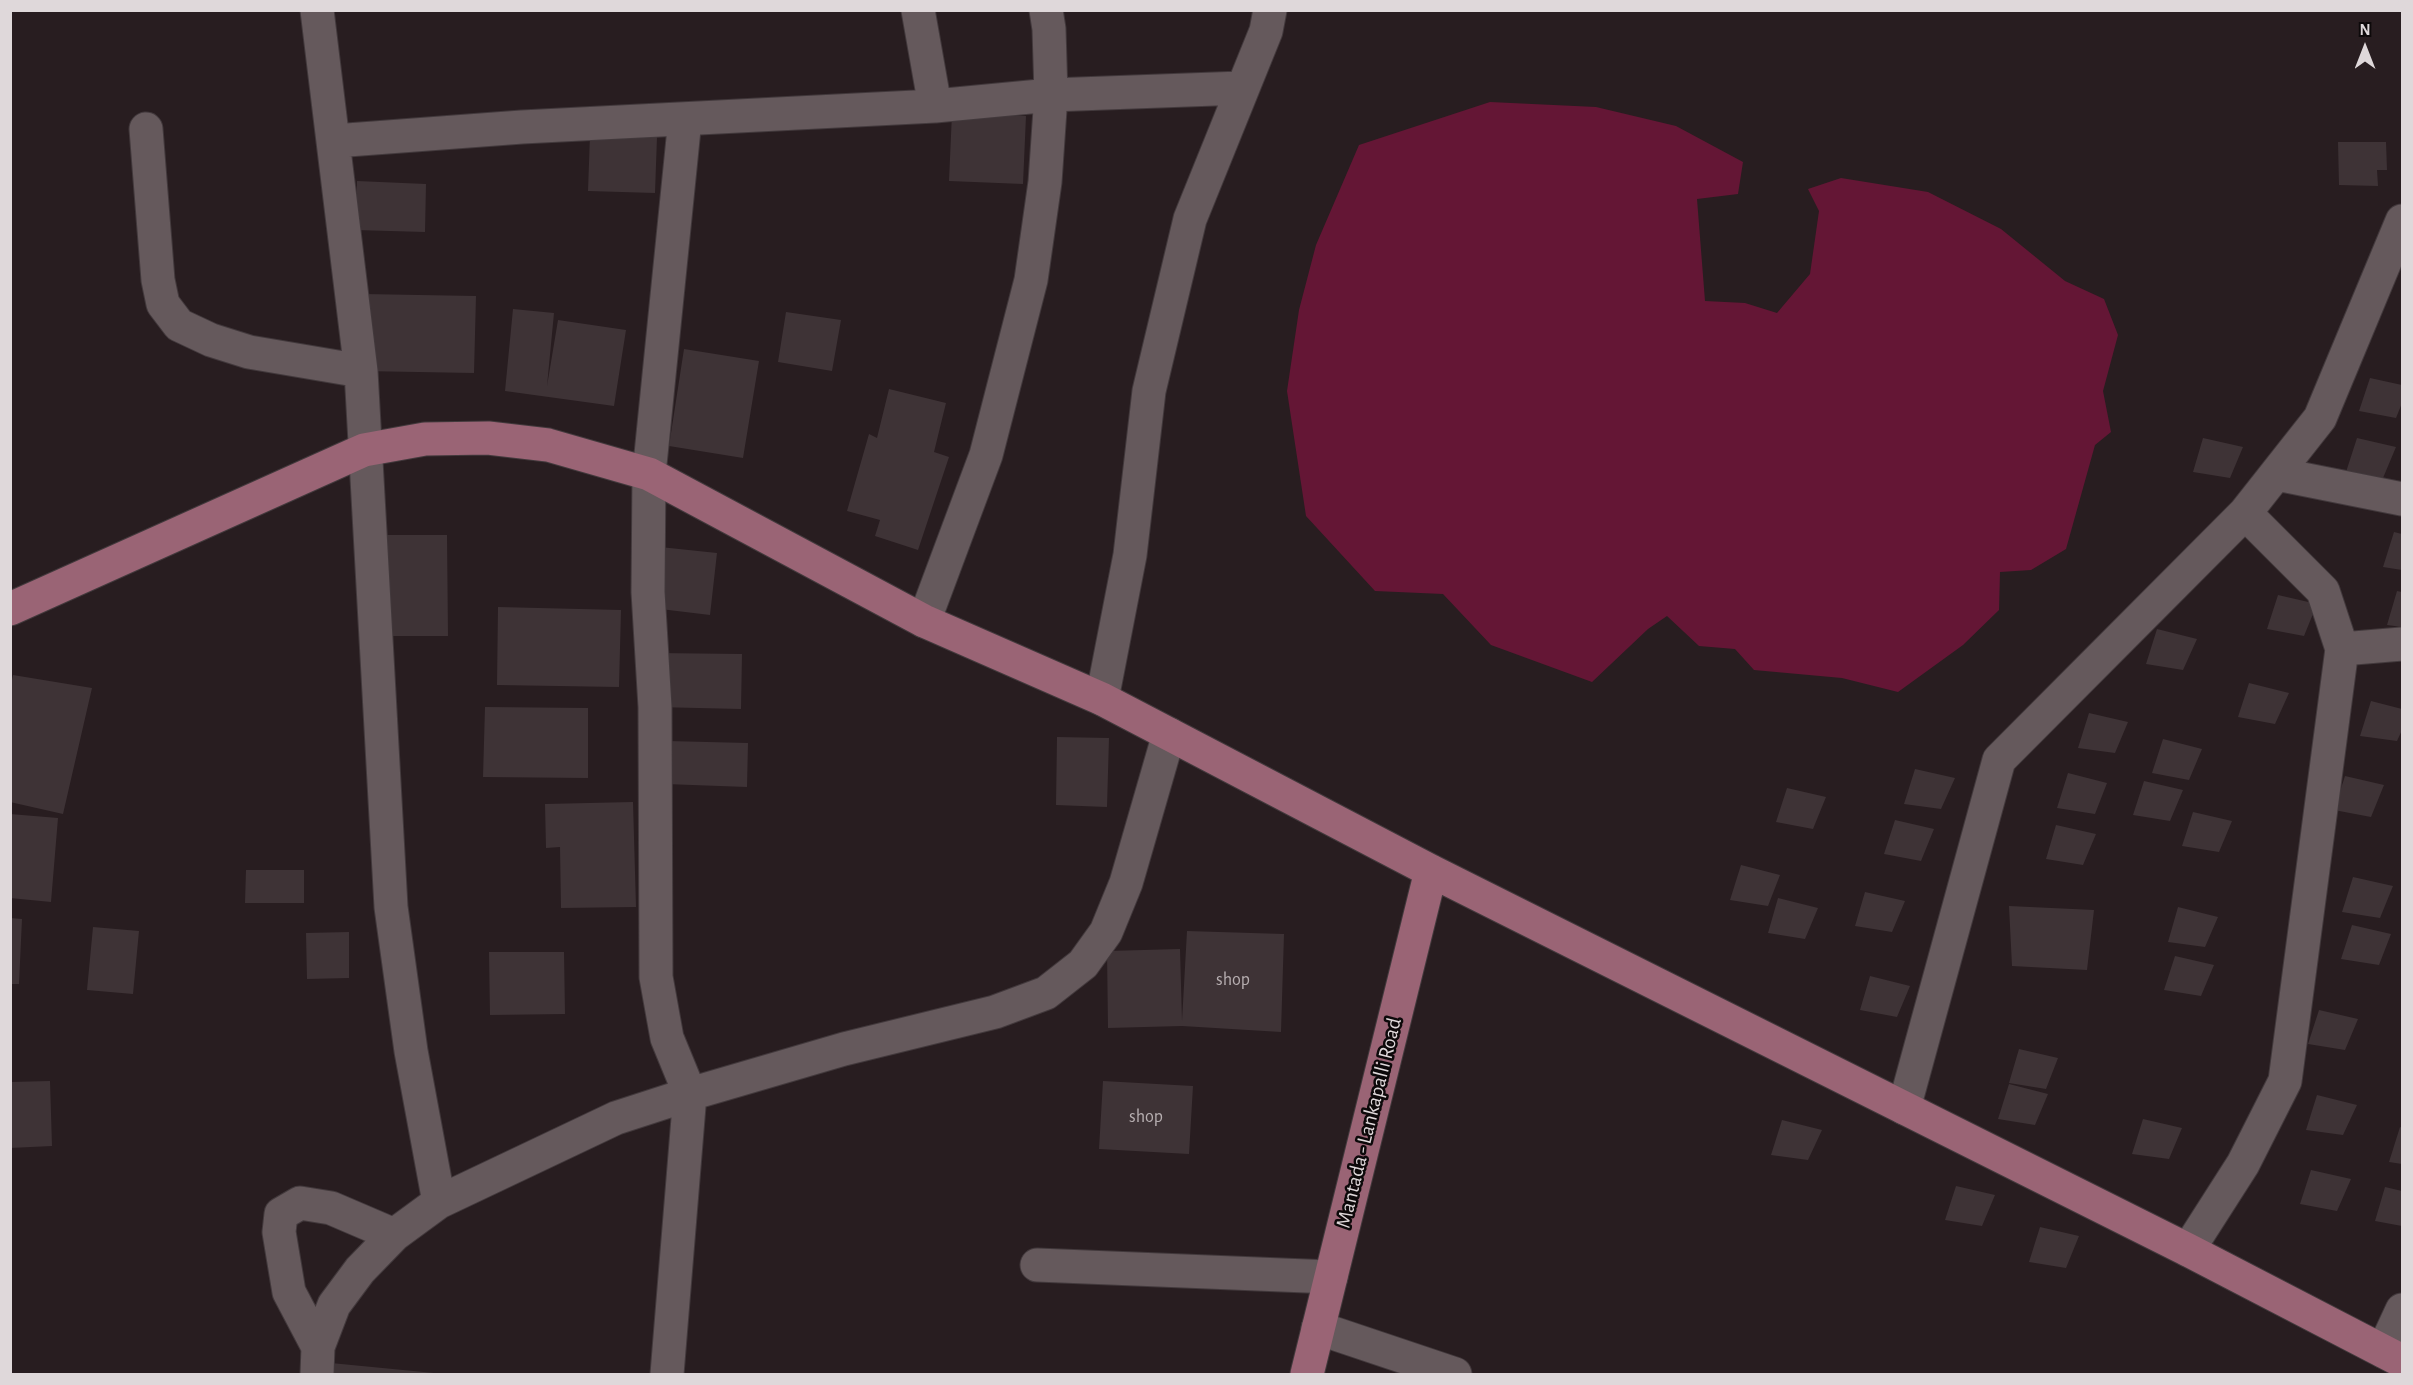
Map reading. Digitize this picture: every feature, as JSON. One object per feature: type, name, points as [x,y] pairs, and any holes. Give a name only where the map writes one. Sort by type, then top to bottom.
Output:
[{"type":"main road","points":[[10,609],[364,450],[425,439],[488,438],[548,445],[649,474],[924,621],[1102,699],[1431,871],[2188,1250],[2393,1356]]},
{"type":"main road","name":"Mantada - Lankapalli Road","points":[[1307,1374],[1431,871]]},
{"type":"street","points":[[317,10],[361,371],[391,907],[411,1051],[439,1202]]},
{"type":"street","points":[[918,10],[935,106]]},
{"type":"street","points":[[924,621],[986,455],[1026,300],[1045,182],[1051,95],[1049,29],[1046,10]]},
{"type":"street","points":[[1102,699],[1130,555],[1149,391],[1190,219],[1266,31],[1270,10]]},
{"type":"street","points":[[334,141],[935,106],[1051,95],[1242,88]]},
{"type":"street","points":[[667,1374],[690,1094],[667,1038],[656,977],[654,707],[648,592],[649,474],[686,119]]},
{"type":"street","points":[[146,129],[162,304],[179,325],[211,340],[249,352],[361,371]]},
{"type":"street","points":[[1904,1108],[1999,760],[2245,513],[2320,418],[2403,221]]},
{"type":"street","points":[[2277,474],[2403,499]]},
{"type":"street","points":[[2188,1250],[2243,1164],[2285,1081],[2342,649],[2323,591],[2245,513]]},
{"type":"street","points":[[2342,649],[2403,644]]},
{"type":"street","points":[[318,1361],[334,1305],[360,1270],[394,1235],[439,1202],[616,1118],[844,1049],[995,1012],[1046,993],[1083,964],[1106,932],[1126,883],[1169,734]]},
{"type":"street","points":[[318,1361],[289,1292],[279,1232],[281,1215],[300,1203],[331,1208],[394,1235]]},
{"type":"street","points":[[1037,1265],[1331,1277]]},
{"type":"street","points":[[2393,1356],[2403,1310]]},
{"type":"street","points":[[1318,1328],[1455,1374]]},
{"type":"shaded area","points":[[1490,102],[1596,107],[1676,126],[1743,162],[1738,194],[1697,199],[1705,301],[1745,303],[1777,313],[1810,274],[1819,211],[1808,189],[1841,178],[1928,192],[2001,229],[2065,281],[2104,299],[2118,335],[2103,391],[2111,432],[2095,445],[2066,549],[2031,570],[2000,572],[1999,610],[1963,645],[1898,692],[1842,678],[1754,670],[1735,649],[1699,646],[1667,616],[1648,629],[1592,682],[1491,645],[1443,594],[1375,591],[1306,516],[1287,391],[1299,310],[1316,245],[1359,145]]},
{"type":"building","points":[[952,113],[1026,116],[1023,184],[949,181]]},
{"type":"building","points":[[590,135],[657,137],[655,193],[588,191]]},
{"type":"building","points":[[2338,142],[2386,142],[2387,170],[2377,170],[2378,186],[2339,185]]},
{"type":"building","points":[[357,181],[426,184],[425,232],[355,230]]},
{"type":"building","points":[[363,294],[476,296],[474,373],[361,371]]},
{"type":"building","points":[[513,309],[554,313],[547,386],[558,320],[626,330],[614,406],[505,391]]},
{"type":"building","points":[[786,312],[841,320],[832,371],[778,362]]},
{"type":"building","points":[[684,349],[759,361],[743,458],[669,446]]},
{"type":"building","points":[[2370,378],[2402,385],[2402,403],[2396,418],[2359,411]]},
{"type":"building","points":[[889,389],[946,403],[934,452],[949,457],[918,550],[875,536],[880,520],[847,511],[869,434],[877,438]]},
{"type":"building","points":[[2203,438],[2243,447],[2230,478],[2193,472]]},
{"type":"building","points":[[2357,438],[2396,447],[2383,478],[2346,472]]},
{"type":"building","points":[[2394,532],[2402,534],[2402,570],[2383,567]]},
{"type":"building","points":[[383,535],[447,535],[448,636],[385,636]]},
{"type":"building","points":[[660,547],[717,553],[710,615],[652,608]]},
{"type":"building","points":[[2397,591],[2402,592],[2402,627],[2387,625]]},
{"type":"building","points":[[2278,595],[2317,604],[2304,636],[2267,629]]},
{"type":"building","points":[[498,607],[621,610],[619,687],[497,685]]},
{"type":"building","points":[[2157,629],[2197,639],[2183,670],[2146,664]]},
{"type":"building","points":[[655,653],[742,654],[741,709],[655,707]]},
{"type":"building","points":[[13,675],[92,688],[63,814],[10,802],[10,688]]},
{"type":"building","points":[[2249,683],[2289,693],[2275,724],[2238,717]]},
{"type":"building","points":[[2371,701],[2402,709],[2402,730],[2397,741],[2360,736]]},
{"type":"building","points":[[485,707],[588,708],[588,778],[483,777]]},
{"type":"building","points":[[2089,713],[2128,722],[2115,753],[2078,748]]},
{"type":"building","points":[[1057,737],[1109,738],[1107,807],[1056,805]]},
{"type":"building","points":[[2163,739],[2202,749],[2189,780],[2152,773]]},
{"type":"building","points":[[667,741],[748,743],[747,787],[665,784]]},
{"type":"building","points":[[1915,769],[1955,778],[1941,809],[1904,804]]},
{"type":"building","points":[[2068,773],[2107,783],[2095,814],[2057,808]]},
{"type":"building","points":[[2345,776],[2384,785],[2371,817],[2334,810]]},
{"type":"building","points":[[2144,781],[2183,790],[2170,821],[2133,815]]},
{"type":"building","points":[[1787,788],[1826,797],[1813,829],[1776,822]]},
{"type":"building","points":[[633,802],[636,907],[561,908],[560,847],[546,848],[545,804]]},
{"type":"building","points":[[2193,812],[2232,821],[2219,852],[2182,846]]},
{"type":"building","points":[[10,814],[58,818],[51,902],[10,898]]},
{"type":"building","points":[[1895,820],[1934,829],[1921,861],[1884,854]]},
{"type":"building","points":[[2056,825],[2096,834],[2083,865],[2046,859]]},
{"type":"building","points":[[1741,865],[1780,875],[1768,906],[1730,900]]},
{"type":"building","points":[[246,870],[304,870],[304,903],[245,903]]},
{"type":"building","points":[[2353,877],[2393,886],[2380,918],[2342,912]]},
{"type":"building","points":[[1865,892],[1905,901],[1892,932],[1855,926]]},
{"type":"building","points":[[1778,898],[1818,908],[1805,939],[1768,933]]},
{"type":"building","points":[[2009,906],[2094,910],[2087,970],[2012,966]]},
{"type":"building","points":[[2178,907],[2218,917],[2205,947],[2168,942]]},
{"type":"building","points":[[10,918],[22,919],[19,984],[10,984]]},
{"type":"building","points":[[2352,925],[2391,934],[2379,965],[2341,959]]},
{"type":"building","points":[[93,927],[139,931],[133,994],[87,990]]},
{"type":"building","points":[[1187,931],[1284,934],[1281,1032],[1182,1026],[1108,1028],[1107,951],[1180,949],[1182,1021]]},
{"type":"building","points":[[349,932],[349,978],[307,979],[306,933]]},
{"type":"building","points":[[489,952],[564,952],[565,1014],[490,1015]]},
{"type":"building","points":[[2175,956],[2214,965],[2201,996],[2164,990]]},
{"type":"building","points":[[1870,976],[1910,986],[1897,1017],[1860,1010]]},
{"type":"building","points":[[2319,1010],[2358,1019],[2345,1050],[2308,1044]]},
{"type":"building","points":[[2019,1049],[2058,1058],[2046,1089],[2009,1083]]},
{"type":"building","points":[[50,1081],[52,1146],[10,1148],[10,1082]]},
{"type":"building","points":[[1103,1081],[1193,1086],[1189,1154],[1099,1149]]},
{"type":"building","points":[[2009,1084],[2048,1094],[2035,1125],[1998,1119]]},
{"type":"building","points":[[2317,1095],[2357,1105],[2343,1135],[2306,1130]]},
{"type":"building","points":[[2143,1119],[2182,1128],[2169,1159],[2132,1154]]},
{"type":"building","points":[[1782,1120],[1822,1130],[1808,1160],[1771,1155]]},
{"type":"building","points":[[2400,1127],[2402,1128],[2402,1164],[2389,1162]]},
{"type":"building","points":[[2311,1170],[2351,1179],[2337,1211],[2300,1204]]},
{"type":"building","points":[[1956,1186],[1995,1195],[1982,1226],[1945,1220]]},
{"type":"building","points":[[2385,1187],[2402,1191],[2402,1226],[2375,1221]]},
{"type":"building","points":[[2040,1227],[2079,1236],[2066,1268],[2029,1262]]},
{"type":"building","points":[[331,1363],[434,1373],[434,1374],[330,1374]]}]
